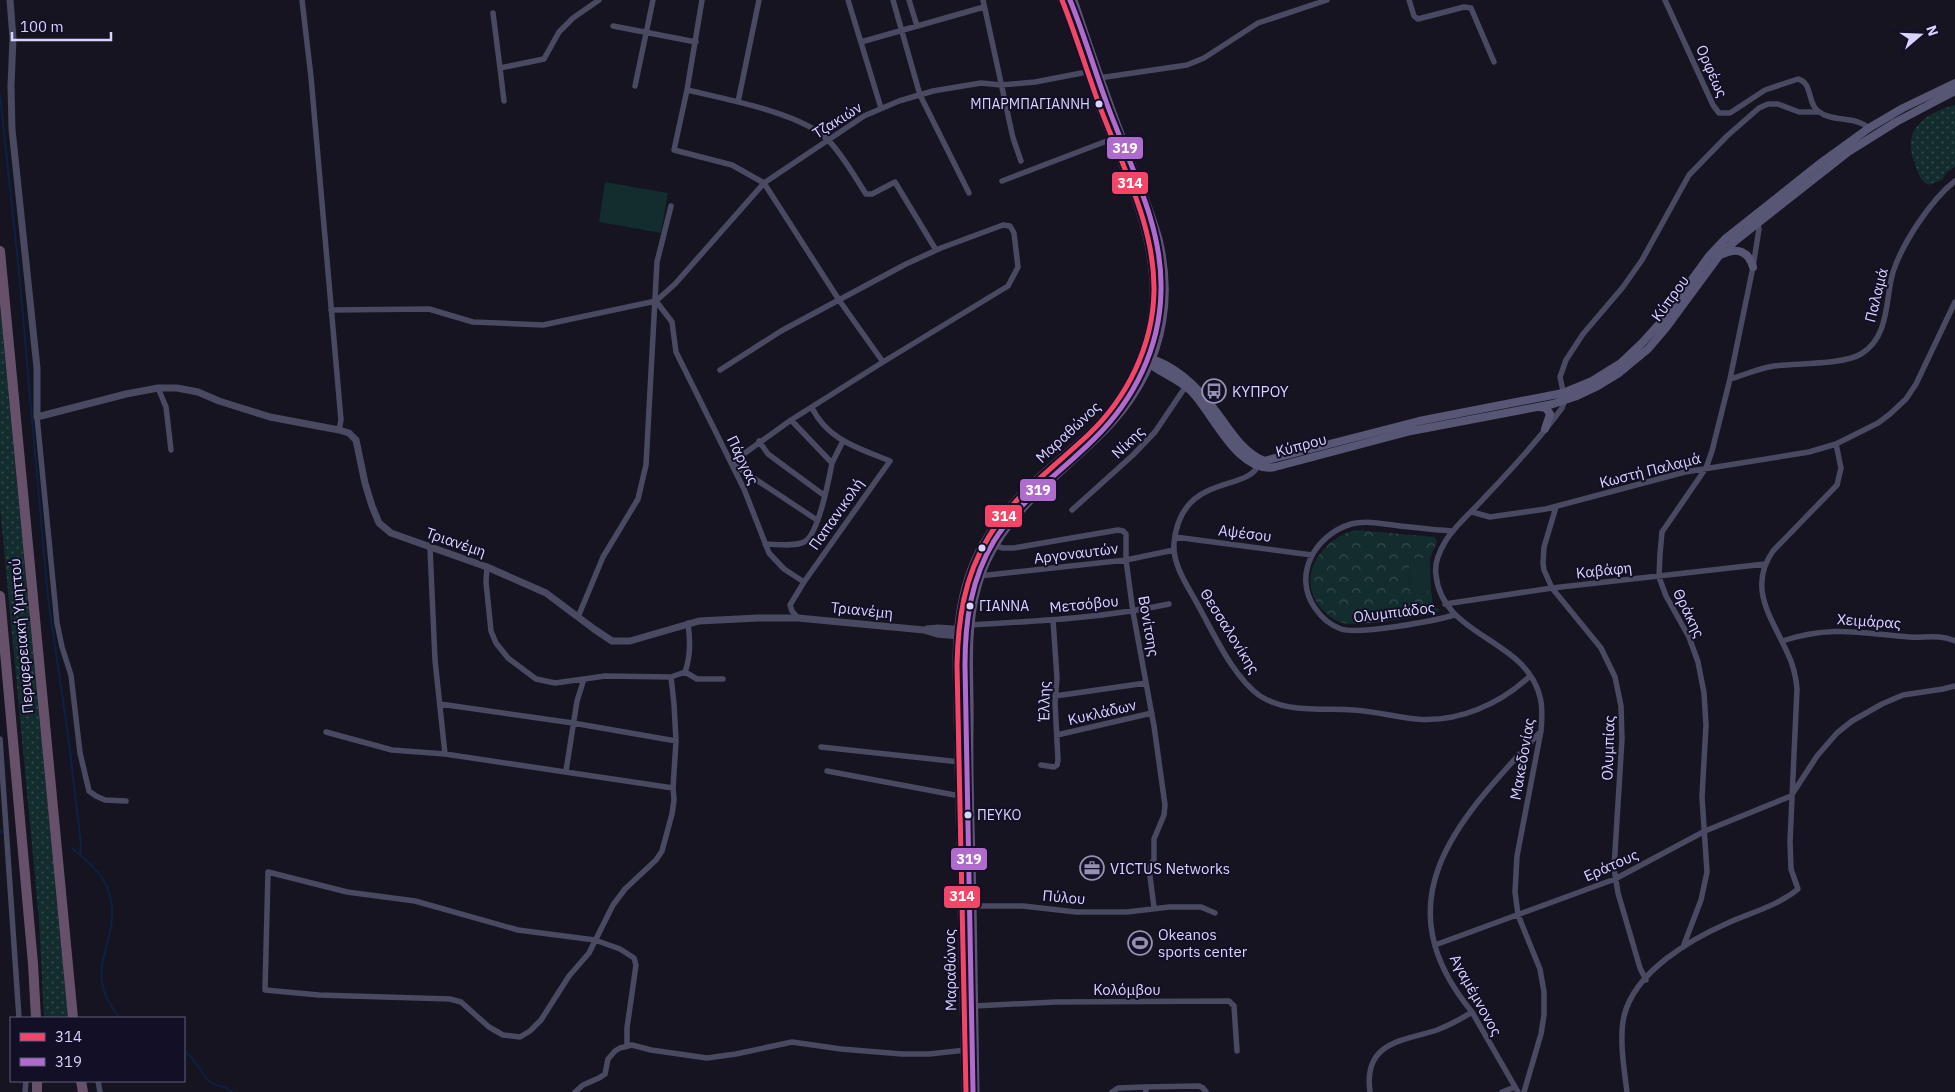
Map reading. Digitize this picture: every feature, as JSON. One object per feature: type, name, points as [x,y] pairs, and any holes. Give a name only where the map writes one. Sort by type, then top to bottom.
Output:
[{"type":"highway","name":"Περιφερειακή Υμηττού","points":[[0,251],[73,1017]]},
{"type":"highway","name":"Περιφερειακή Υμηττού","points":[[0,596],[2,642],[14,747],[36,1017]]},
{"type":"main road","name":"Μαραθώνος","points":[[966,1092],[957,633],[961,603],[978,555],[994,528],[1023,492],[1089,434],[1108,414],[1127,387],[1141,356],[1150,326],[1153,305],[1154,275],[1143,218],[1112,139],[1062,0]]},
{"type":"main road","name":"Μαραθώνος","points":[[975,1092],[968,768],[969,631],[973,603],[980,576],[993,545],[1024,504],[1094,441],[1121,413],[1138,389],[1151,362],[1160,332],[1164,306],[1164,278],[1160,250],[1147,206],[1099,78],[1073,0]]},
{"type":"main road","name":"Κύπρου","points":[[1259,463],[1419,421],[1583,394],[1619,373],[1643,354],[1666,328],[1719,256],[1756,219],[1822,162],[1869,128],[1903,108],[1955,83]]},
{"type":"main road","name":"Κύπρου","points":[[1141,356],[1187,384],[1206,399],[1236,439],[1259,463],[1270,468],[1389,436],[1538,406],[1564,397],[1621,363],[1658,326],[1714,249],[1828,166],[1876,134],[1923,106],[1955,91]]},
{"type":"main road","points":[[1719,256],[1734,250],[1743,252],[1749,256],[1753,267]]},
{"type":"main road","points":[[1538,406],[1546,408],[1550,414],[1545,429]]},
{"type":"street","points":[[10,0],[13,38],[11,113],[37,368],[37,417],[57,623],[71,675],[80,753],[89,791],[106,800],[126,801]]},
{"type":"street","points":[[37,417],[108,398],[158,388],[187,389],[270,418],[340,430],[341,420],[311,77],[302,0]]},
{"type":"street","points":[[500,68],[544,59],[559,32],[573,18],[599,0]]},
{"type":"street","points":[[635,86],[653,0]]},
{"type":"street","points":[[702,0],[696,42],[674,150],[732,164],[764,183],[839,300],[883,362]]},
{"type":"street","points":[[738,102],[759,0]]},
{"type":"street","points":[[848,0],[881,108]]},
{"type":"street","points":[[892,0],[920,95],[969,193]]},
{"type":"street","points":[[909,0],[917,26]]},
{"type":"street","points":[[1099,78],[1187,65],[1204,58],[1258,23],[1327,0]]},
{"type":"street","points":[[1409,0],[1414,16],[1418,19],[1464,7],[1471,8],[1494,62]]},
{"type":"street","name":"Ορφέως","points":[[1665,0],[1713,104],[1719,113],[1730,113],[1765,90],[1796,79],[1802,80],[1806,84],[1813,106],[1819,112]]},
{"type":"street","points":[[861,42],[902,31],[984,3],[1013,138],[1021,161]]},
{"type":"street","points":[[493,13],[504,101]]},
{"type":"street","points":[[612,26],[696,42]]},
{"type":"street","name":"Τζακιών","points":[[656,301],[675,284],[764,183],[864,116],[881,108],[933,91],[980,84],[1001,85],[1036,82],[1088,72]]},
{"type":"street","points":[[687,90],[738,102],[801,121],[828,140],[866,194],[872,194],[895,182],[936,250]]},
{"type":"street","points":[[1564,397],[1560,377],[1566,360],[1582,334],[1623,287],[1642,260],[1689,175],[1707,154],[1753,114],[1768,104],[1778,104],[1798,112],[1819,112],[1861,123],[1876,134]]},
{"type":"street","points":[[1002,181],[1112,139]]},
{"type":"street","name":"Παλαμά","points":[[1730,380],[1771,366],[1846,359],[1861,354],[1879,334],[1894,271],[1901,255],[1926,214],[1955,181]]},
{"type":"street","points":[[578,617],[603,556],[638,499],[642,486],[646,465],[657,262],[671,206]]},
{"type":"street","name":"Θράκης","points":[[1684,947],[1706,882],[1707,860],[1702,797],[1706,725],[1704,693],[1698,662],[1688,637],[1666,596],[1659,577],[1662,532],[1706,468],[1730,380],[1753,267],[1759,234],[1756,219]]},
{"type":"street","points":[[720,370],[781,331],[936,250],[1003,225],[1008,224],[1012,227],[1018,267],[1006,288],[790,420],[731,463],[817,520]]},
{"type":"street","points":[[331,310],[429,309],[473,322],[543,325],[656,301]]},
{"type":"street","name":"Πάργας","points":[[656,301],[672,322],[676,352],[744,489],[765,544],[777,563],[804,582]]},
{"type":"street","points":[[1627,1092],[1622,1041],[1624,1015],[1632,998],[1646,980],[1660,965],[1684,947],[1709,932],[1784,899],[1798,889],[1792,872],[1790,858],[1791,796],[1795,757],[1797,689],[1792,664],[1763,598],[1762,589],[1765,564],[1772,551],[1837,485],[1842,474],[1836,444],[1878,423],[1906,399],[1916,384],[1955,302]]},
{"type":"street","name":"Νίκης","points":[[1072,510],[1156,432],[1187,384]]},
{"type":"street","points":[[158,388],[164,401],[171,450]]},
{"type":"street","name":"Μακεδονίας","points":[[1524,1092],[1541,1034],[1544,1015],[1544,992],[1540,969],[1518,915],[1515,892],[1516,864],[1540,731],[1542,713],[1540,697],[1530,676],[1509,653],[1454,616],[1445,604],[1437,583],[1436,566],[1441,549],[1453,531],[1545,429],[1562,408],[1564,397]]},
{"type":"street","points":[[765,544],[804,542],[812,536],[825,496],[832,463],[843,441],[820,422],[812,408]]},
{"type":"street","points":[[790,420],[832,463]]},
{"type":"street","name":"Τριανέμη","points":[[340,430],[349,433],[356,440],[372,506],[380,523],[392,533],[430,548],[487,566],[546,592],[612,640],[630,641],[699,620],[758,618],[798,618],[924,630],[938,628],[957,633],[969,631]]},
{"type":"street","points":[[759,441],[768,454],[825,496]]},
{"type":"street","name":"Παπανικολή","points":[[804,582],[890,461],[843,441]]},
{"type":"street","name":"Κωστή Παλαμά","points":[[1472,512],[1490,517],[1556,507],[1706,468],[1802,453],[1836,444]]},
{"type":"street","name":"Θεσσαλονίκης","points":[[1259,463],[1250,474],[1211,489],[1192,500],[1181,516],[1175,537],[1174,550],[1178,567],[1218,642],[1236,669],[1255,692],[1278,704],[1321,710],[1365,711],[1411,718],[1435,719],[1464,714],[1486,706],[1512,691],[1530,676]]},
{"type":"street","name":"Ολυμπίας","points":[[1556,507],[1546,540],[1543,557],[1544,570],[1552,588],[1601,648],[1615,677],[1618,691],[1623,724],[1615,848],[1615,879],[1640,968],[1646,980]]},
{"type":"street","name":"Ολυμπιάδος","points":[[1453,531],[1372,523],[1354,524],[1332,533],[1321,542],[1312,555],[1306,575],[1308,595],[1321,615],[1339,628],[1360,631],[1454,616]]},
{"type":"street","name":"Βονίτσης","points":[[993,545],[1014,548],[1118,530],[1123,530],[1126,534],[1128,541],[1126,560],[1133,612],[1154,726],[1165,811],[1154,839],[1154,859],[1149,869],[1154,907]]},
{"type":"street","name":"Αψέσου","points":[[1175,537],[1312,555]]},
{"type":"street","points":[[430,548],[435,660],[445,754]]},
{"type":"street","name":"Αργοναυτών","points":[[980,576],[1126,560],[1174,550]]},
{"type":"street","name":"Καβάφη","points":[[1445,604],[1552,588],[1765,564]]},
{"type":"street","points":[[487,566],[486,582],[491,631],[496,643],[508,658],[536,679],[555,683],[605,676],[671,677],[685,672]]},
{"type":"street","points":[[798,618],[792,611],[790,604],[804,582]]},
{"type":"street","name":"Μετσόβου","points":[[969,631],[1133,612],[1169,604]]},
{"type":"street","name":"Έλλης","points":[[1040,765],[1052,768],[1057,765],[1055,696],[1057,678],[1053,620]]},
{"type":"street","points":[[685,672],[690,644],[688,623]]},
{"type":"street","name":"Χειμάρας","points":[[1782,641],[1814,633],[1847,630],[1910,637],[1940,637],[1955,641]]},
{"type":"street","points":[[685,672],[696,679],[723,679]]},
{"type":"street","points":[[627,1046],[627,1028],[636,970],[636,961],[631,955],[595,940],[564,938],[518,930],[415,901],[347,892],[268,872],[265,990],[319,995],[450,999],[461,1002],[489,1026],[503,1035],[520,1037],[530,1031],[541,1020],[570,976],[589,953],[595,940],[613,905],[625,889],[656,860],[662,851],[674,800],[676,741],[671,677]]},
{"type":"street","points":[[566,771],[573,723],[584,678]]},
{"type":"street","points":[[1055,696],[1146,683]]},
{"type":"street","points":[[1791,796],[1817,756],[1837,733],[1852,721],[1902,695],[1943,690],[1955,686]]},
{"type":"street","points":[[440,704],[573,723],[676,741]]},
{"type":"street","name":"Κυκλάδων","points":[[1057,735],[1152,714]]},
{"type":"street","name":"Αγαμέμνονος","points":[[1516,1089],[1472,1012],[1462,1000],[1448,975],[1435,945],[1430,925],[1430,902],[1433,883],[1443,856],[1455,834],[1489,788],[1540,731]]},
{"type":"street","points":[[326,732],[392,750],[445,754],[673,788]]},
{"type":"street","points":[[14,747],[0,740],[20,1017]]},
{"type":"street","points":[[821,746],[960,762]]},
{"type":"street","points":[[827,771],[960,796]]},
{"type":"street","name":"Εράτους","points":[[1435,945],[1615,879],[1704,830],[1791,796]]},
{"type":"street","name":"Πύλου","points":[[972,906],[1023,906],[1076,912],[1127,912],[1154,907],[1201,907],[1215,913]]},
{"type":"street","name":"Κολόμβου","points":[[974,1006],[1056,1002],[1229,1001],[1234,1006],[1237,1051]]},
{"type":"street","points":[[1370,1092],[1369,1078],[1371,1065],[1386,1047],[1401,1039],[1446,1026],[1472,1012]]},
{"type":"street","points":[[575,1092],[583,1085],[605,1074],[608,1059],[620,1048],[627,1046],[708,1058],[792,1042],[902,1054],[928,1054],[966,1050]]},
{"type":"street","points":[[1112,1092],[1118,1088],[1146,1090],[1199,1086],[1206,1092]]},
{"type":"street","points":[[1502,1092],[1516,1089]]},
{"type":"green space","points":[[1955,105],[1955,167],[1947,172],[1942,180],[1928,185],[1921,178],[1914,162],[1911,140],[1914,131],[1919,124],[1935,112]]},
{"type":"green space","points":[[605,182],[668,193],[661,233],[599,222]]},
{"type":"green space","points":[[0,307],[68,1017],[44,1017],[39,919],[0,507]]},
{"type":"green space","points":[[1356,530],[1435,537],[1437,542],[1430,558],[1409,559],[1410,591],[1431,591],[1433,605],[1439,610],[1438,612],[1390,621],[1351,624],[1337,621],[1321,608],[1314,596],[1311,583],[1312,571],[1316,560],[1333,541],[1344,534]]},
{"type":"green space","points":[[1430,558],[1431,591],[1410,592],[1409,559]]},
{"type":"waterway","points":[[0,95],[19,272],[48,598],[68,735],[81,844],[80,855]]},
{"type":"waterway","points":[[72,848],[89,863],[104,881],[110,895],[111,928],[104,956],[102,985],[108,1000],[119,1017]]},
{"type":"waterway","points":[[185,1052],[210,1082],[227,1088],[232,1092]]},
{"type":"transit line","name":"314","points":[[966,1092],[957,665],[964,599],[973,568],[998,523],[1034,483],[1088,435],[1115,405],[1126,388],[1143,351],[1149,332],[1154,291],[1149,243],[1136,197],[1100,107],[1062,0]]},
{"type":"transit line","name":"319","points":[[973,1092],[965,665],[966,632],[971,601],[986,555],[1004,526],[1028,500],[1094,439],[1108,424],[1133,390],[1150,353],[1156,333],[1161,291],[1160,266],[1151,219],[1070,0]]},
{"type":"place","name":"ΜΠΑΡΜΠΑΓΙΑΝΝΗ","points":[[1099,104]]},
{"type":"place","name":"ΚΥΠΡΟΥ","points":[[1214,391]]},
{"type":"place","name":"ΓΙΑΝΝΑ","points":[[970,606]]},
{"type":"place","name":"ΠΕΥΚΟ","points":[[968,815]]},
{"type":"place","name":"VICTUS Networks","points":[[1092,868]]},
{"type":"place","name":"Okeanos sports center","points":[[1140,943]]}]
